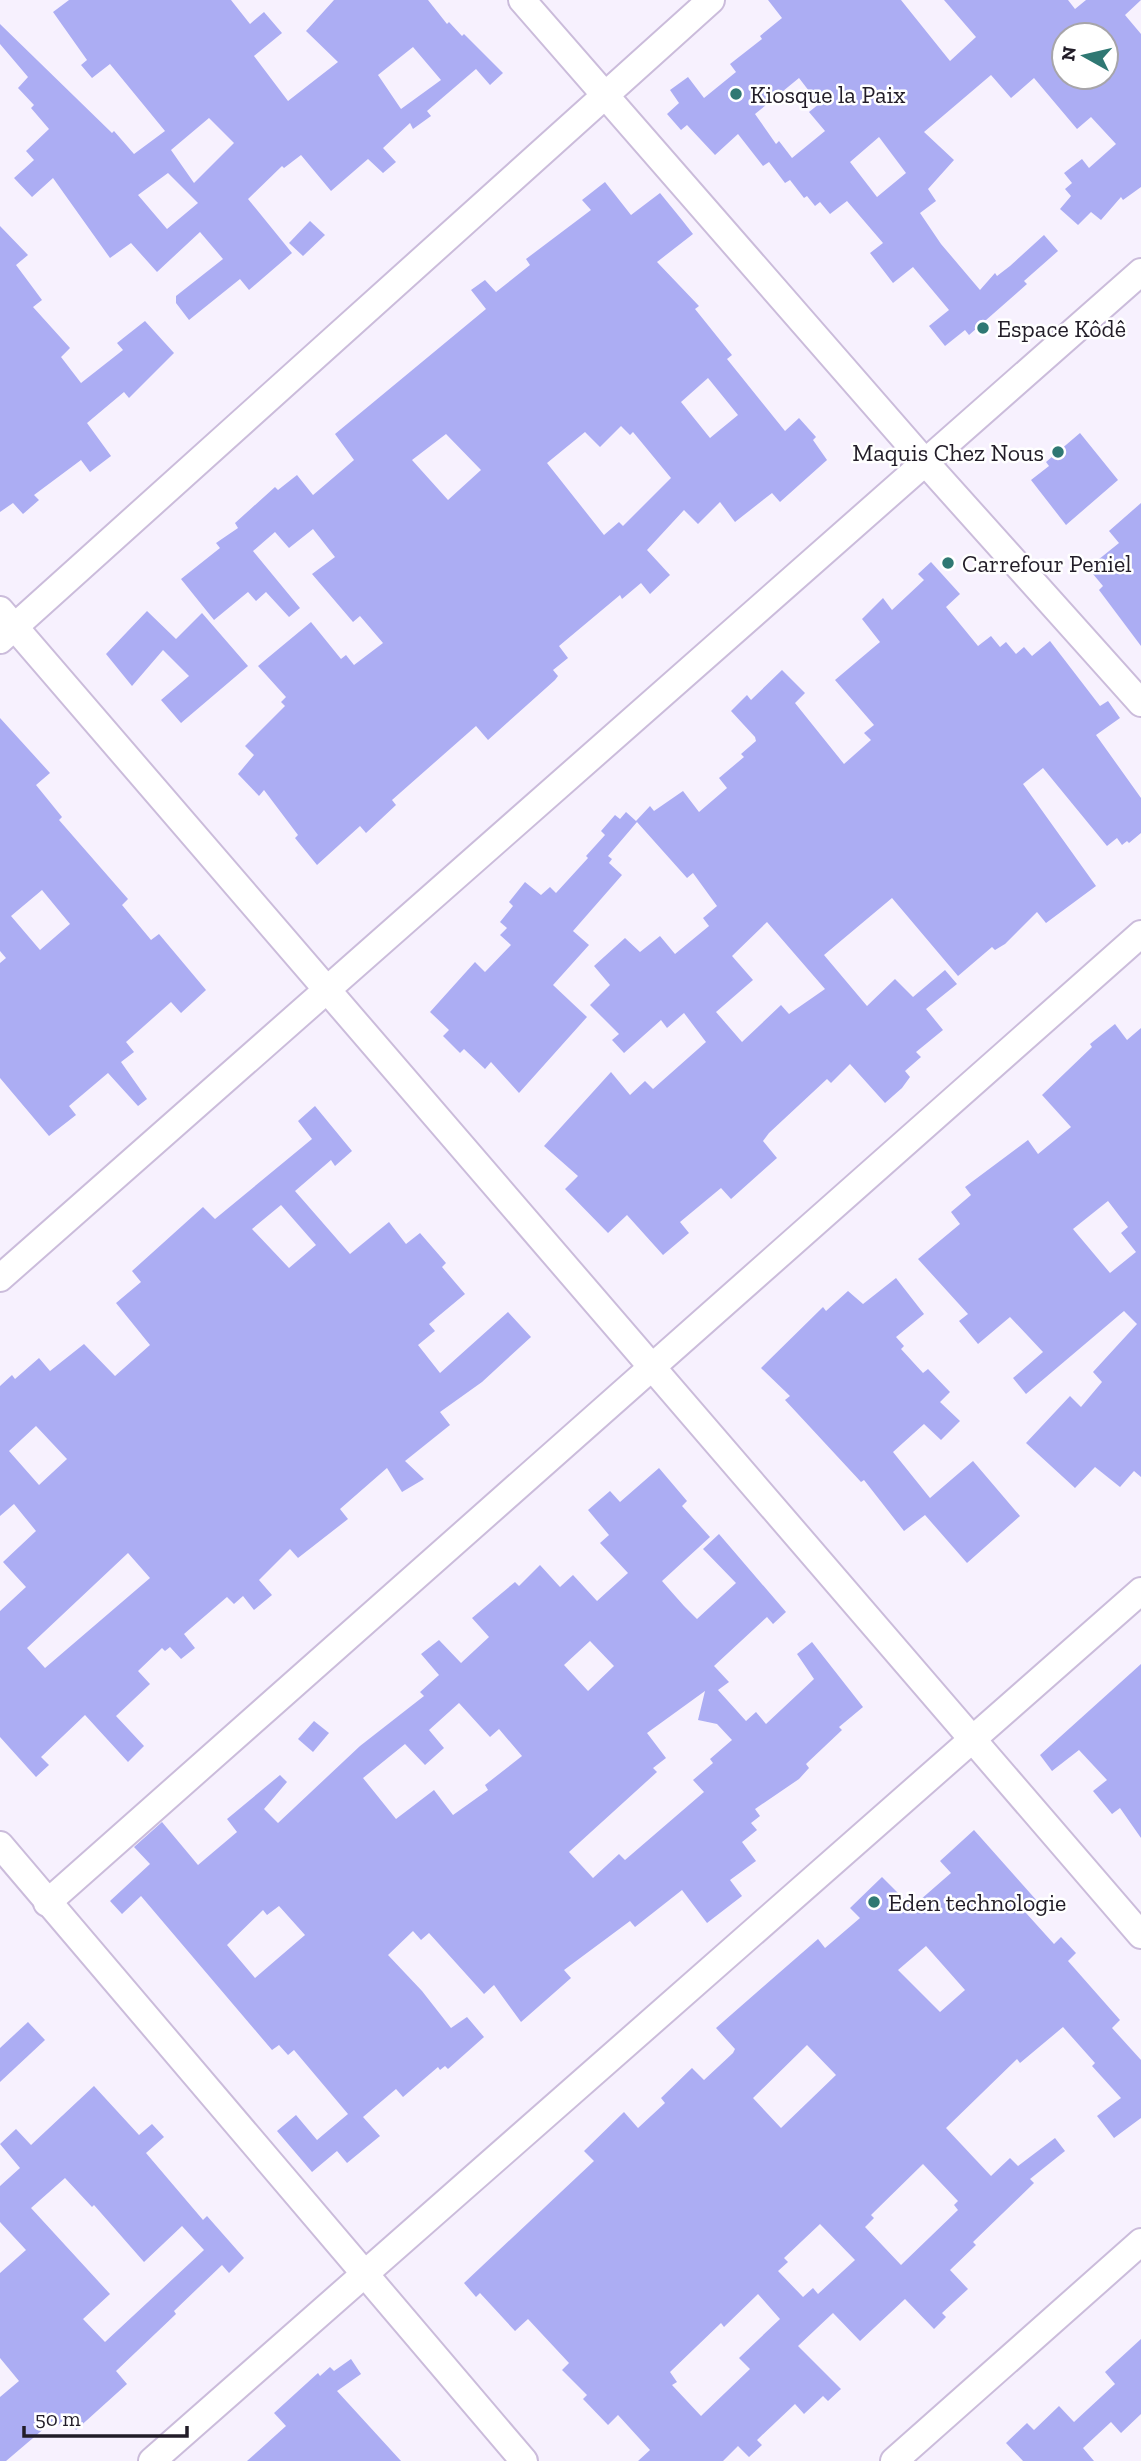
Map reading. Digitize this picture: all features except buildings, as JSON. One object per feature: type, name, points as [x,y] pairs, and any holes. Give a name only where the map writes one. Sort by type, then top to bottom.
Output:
[{"type":"street","points":[[522,0],[925,463],[1141,703]]},
{"type":"street","points":[[711,0],[5,626],[328,988],[1141,1935]]},
{"type":"street","points":[[0,1278],[1141,272]]},
{"type":"street","points":[[47,1903],[1141,934]]},
{"type":"street","points":[[152,2461],[1141,1591]]},
{"type":"street","points":[[0,1845],[524,2461]]},
{"type":"street","points":[[894,2461],[1141,2242]]},
{"type":"place","name":"Kiosque la Paix","points":[[736,94]]},
{"type":"place","name":"Espace Kôdê","points":[[983,328]]},
{"type":"place","name":"Maquis Chez Nous","points":[[1058,452]]},
{"type":"place","name":"Carrefour Peniel","points":[[948,563]]},
{"type":"place","name":"Eden technologie","points":[[874,1902]]}]
